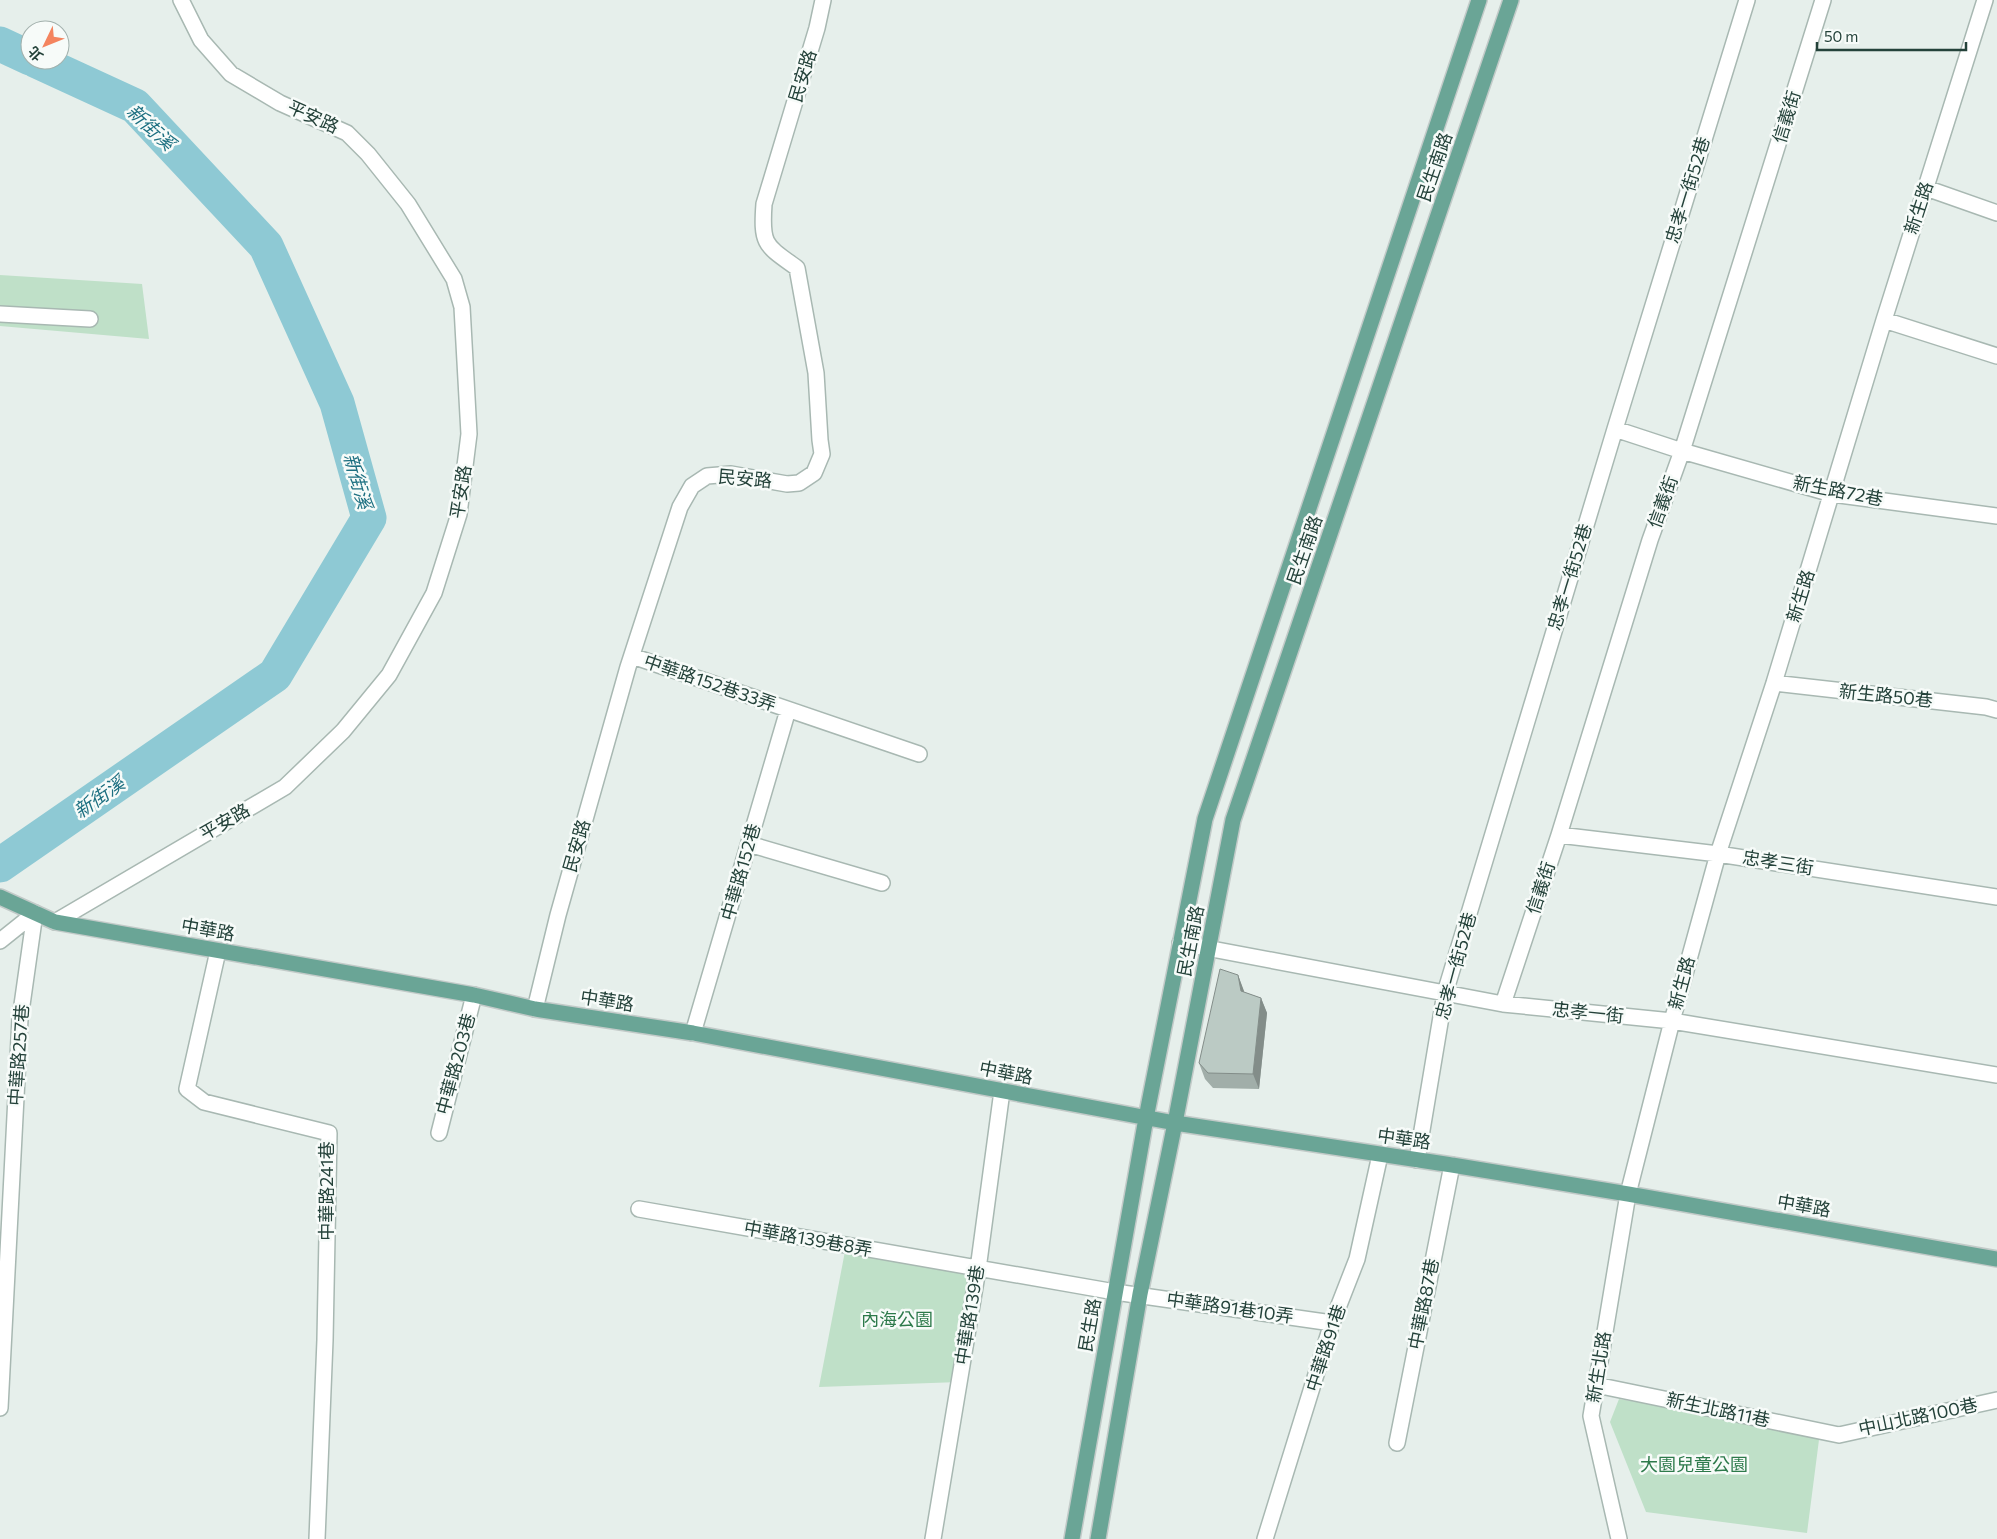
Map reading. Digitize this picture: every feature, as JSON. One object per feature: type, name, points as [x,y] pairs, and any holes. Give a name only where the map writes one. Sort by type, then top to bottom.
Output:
[{"type":"main road","name":"民生南路","points":[[1146,1118],[1205,819],[1479,0]]},
{"type":"main road","name":"民生南路","points":[[1176,1123],[1233,820],[1511,0]]},
{"type":"main road","name":"中華路","points":[[6,899],[56,922],[474,995],[535,1009],[693,1033],[1146,1118],[1628,1194],[1997,1259]]},
{"type":"main road","name":"民生路","points":[[1098,1539],[1128,1293],[1146,1118]]},
{"type":"main road","name":"民生路","points":[[1072,1539],[1128,1293],[1176,1123]]},
{"type":"street","name":"平安路","points":[[56,922],[285,786],[343,731],[389,675],[430,601],[459,514],[469,434],[462,307],[454,279],[408,204],[368,154],[347,133],[280,103],[231,74],[201,40],[182,0]]},
{"type":"street","name":"民安路","points":[[535,1009],[558,915],[632,656],[680,507],[692,486],[707,476],[731,474],[787,484],[799,483],[814,473],[822,454],[816,373],[797,268],[771,250],[762,230],[764,204],[824,0]]},
{"type":"street","name":"忠孝一街52巷","points":[[1417,1160],[1445,993],[1747,0]]},
{"type":"street","name":"信義街","points":[[1503,1004],[1559,835],[1650,540],[1682,451],[1823,0]]},
{"type":"street","name":"新生路","points":[[1628,1194],[1672,1021],[1718,854],[1774,683],[1884,320],[1985,0]]},
{"type":"street","points":[[1926,188],[1997,213]]},
{"type":"street","points":[[0,314],[90,319]]},
{"type":"street","points":[[1884,320],[1997,356]]},
{"type":"street","name":"新生路72巷","points":[[1615,429],[1682,451],[1832,494],[1997,516]]},
{"type":"street","name":"中華路152巷33弄","points":[[632,656],[919,754]]},
{"type":"street","name":"新生路50巷","points":[[1774,683],[1986,707],[1997,710]]},
{"type":"street","name":"中華路152巷","points":[[693,1033],[788,710]]},
{"type":"street","name":"忠孝三街","points":[[1559,835],[1718,854],[1997,897]]},
{"type":"street","points":[[749,844],[882,883]]},
{"type":"street","points":[[0,941],[35,912]]},
{"type":"street","name":"中華路257巷","points":[[0,1408],[20,1019],[35,912]]},
{"type":"street","name":"忠孝一街","points":[[1180,943],[1503,1004],[1672,1021],[1997,1075]]},
{"type":"street","name":"中華路241巷","points":[[218,951],[188,1089],[204,1102],[329,1133],[326,1340],[317,1539]]},
{"type":"street","name":"中華路203巷","points":[[438,1133],[474,995]]},
{"type":"street","name":"中華路139巷","points":[[933,1539],[978,1269],[1002,1091]]},
{"type":"street","name":"中華路91巷","points":[[1265,1539],[1332,1323],[1357,1259],[1380,1155]]},
{"type":"street","name":"中華路87巷","points":[[1397,1443],[1452,1165]]},
{"type":"street","name":"新生北路","points":[[1619,1539],[1591,1416],[1628,1194]]},
{"type":"street","name":"中華路139巷8弄","points":[[639,1209],[978,1269],[1128,1293]]},
{"type":"street","name":"中華路91巷10弄","points":[[1128,1293],[1332,1323]]},
{"type":"street","name":"新生北路11巷","points":[[1596,1385],[1839,1435]]},
{"type":"street","name":"中山北路100巷","points":[[1839,1435],[1997,1400]]},
{"type":"green space","points":[[0,275],[142,284],[149,339],[0,326]]},
{"type":"green space","name":"內海公園","points":[[846,1246],[978,1269],[959,1382],[819,1387]]},
{"type":"green space","name":"大園兒童公園","points":[[1619,1399],[1820,1432],[1807,1533],[1646,1512],[1610,1422]]},
{"type":"building","points":[[1220,969],[1238,975],[1241,991],[1261,998],[1253,1074],[1208,1073],[1199,1063]]},
{"type":"waterway","name":"新街溪","points":[[0,44],[20,53]]},
{"type":"waterway","name":"新街溪","points":[[0,865],[275,675],[369,518],[337,403],[266,246],[135,106],[57,70]]}]
